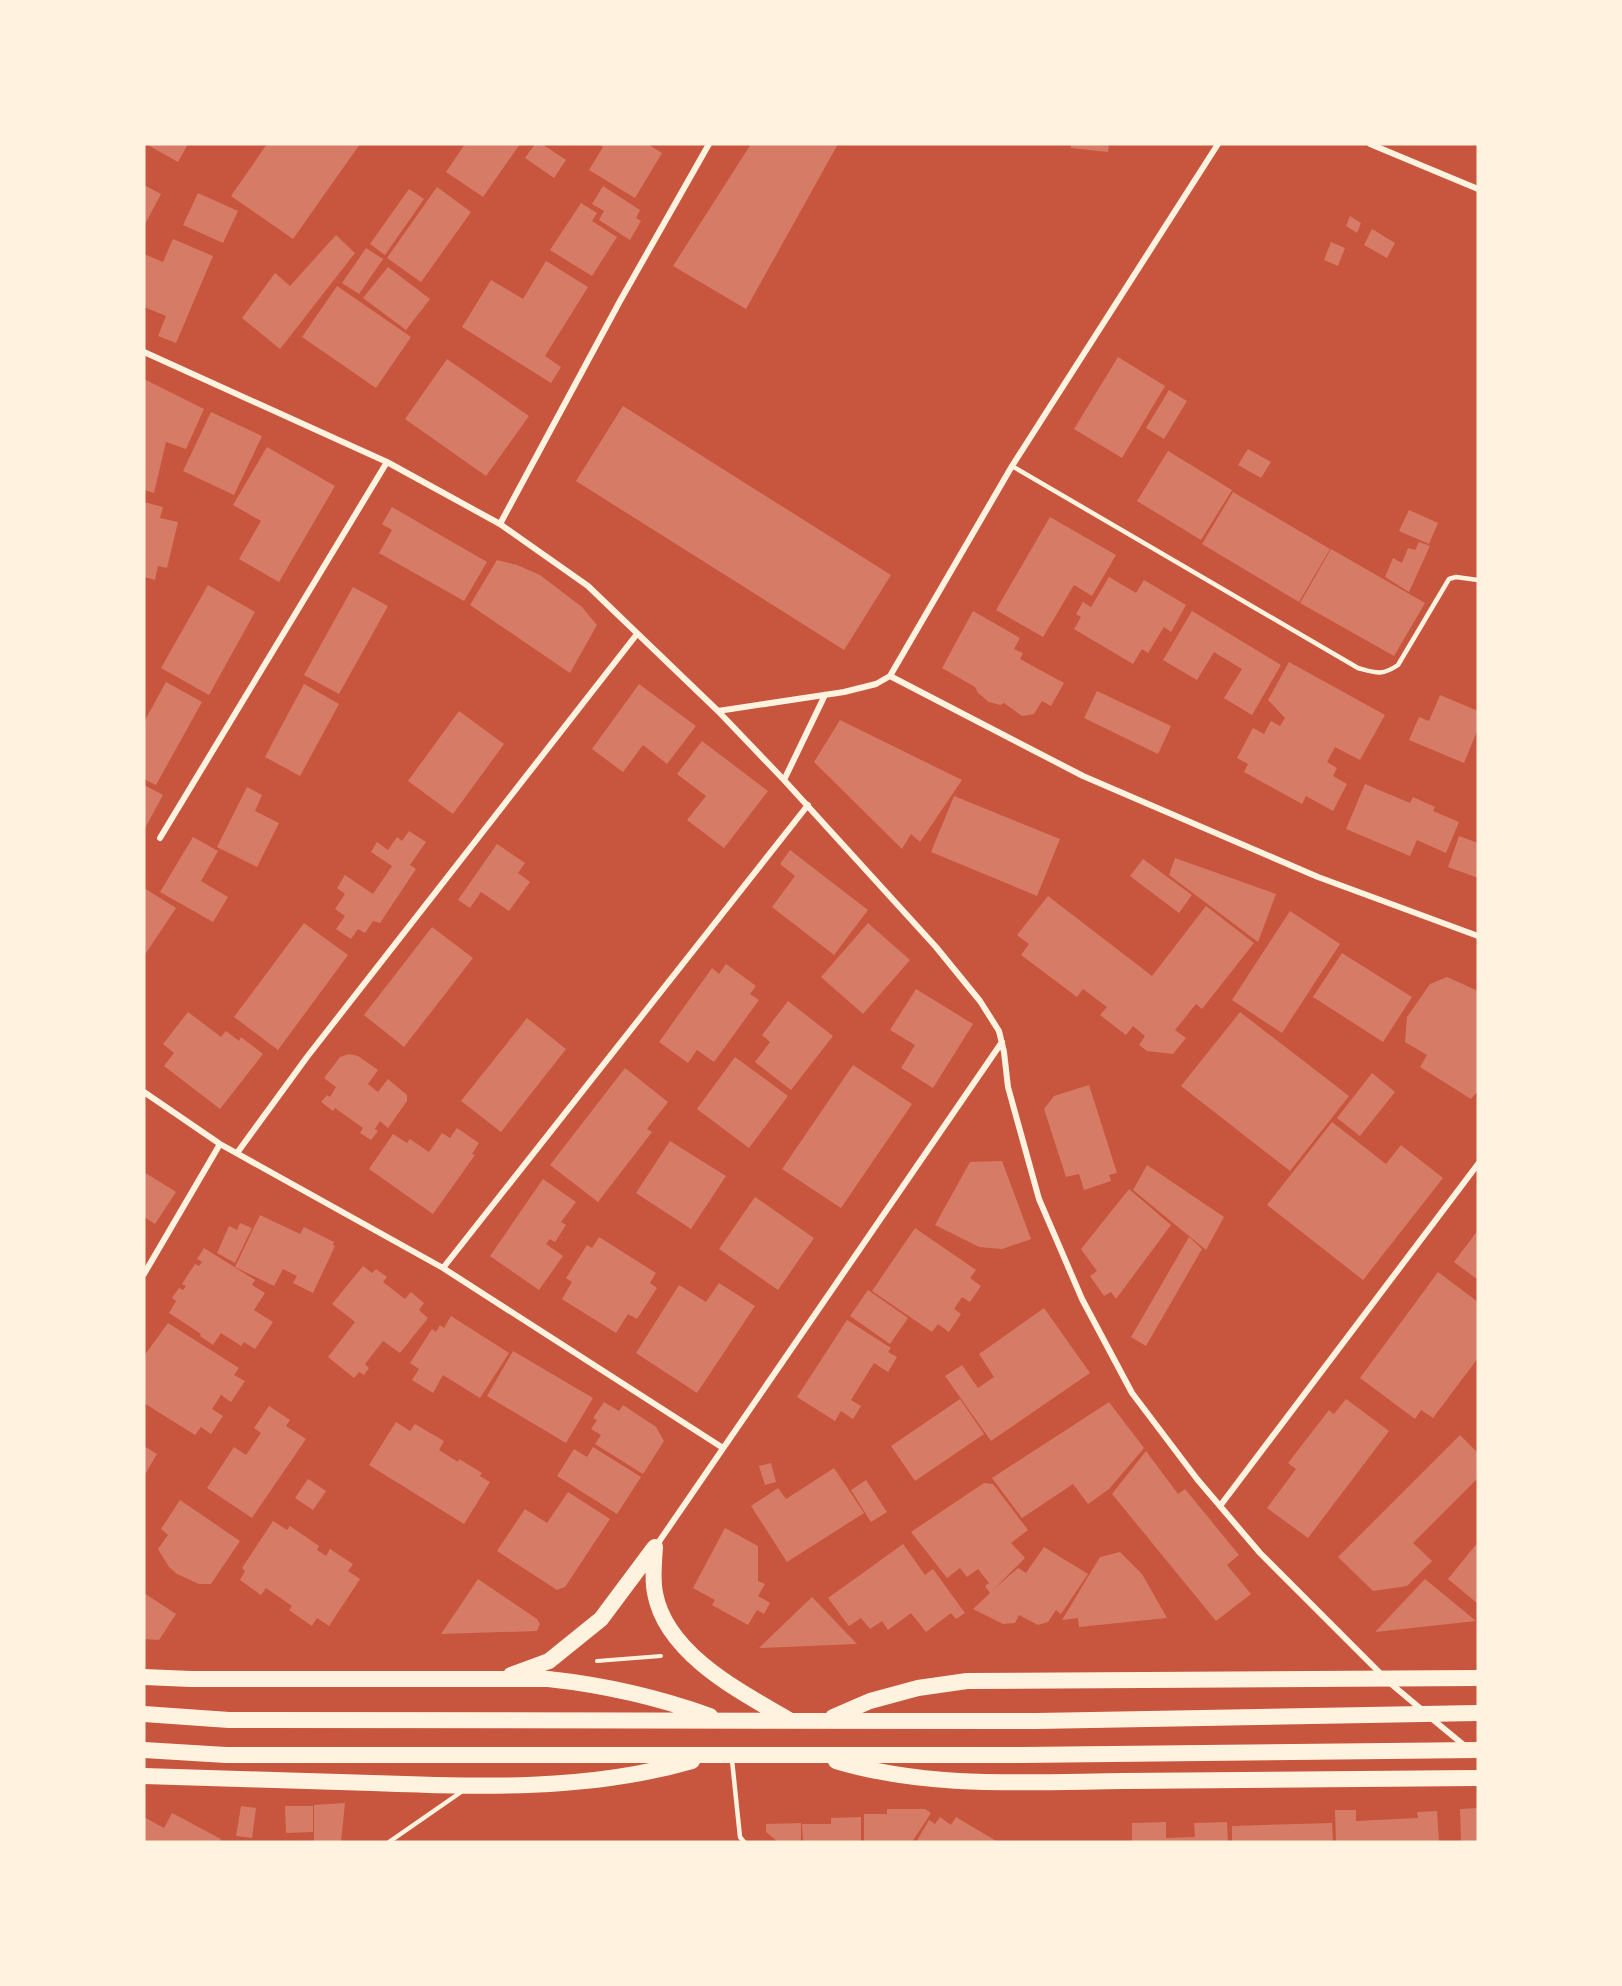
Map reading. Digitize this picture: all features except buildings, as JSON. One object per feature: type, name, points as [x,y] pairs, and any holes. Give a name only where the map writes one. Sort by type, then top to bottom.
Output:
[{"type":"highway","points":[[655,1547],[655,1594],[667,1623],[683,1645],[720,1678],[790,1720]]},
{"type":"highway","points":[[503,1678],[549,1660],[575,1642],[601,1619],[655,1547]]},
{"type":"highway","points":[[144,1677],[548,1679],[593,1684],[637,1693],[722,1720]]},
{"type":"highway","points":[[825,1720],[870,1701],[918,1688],[967,1681],[1478,1678]]},
{"type":"highway","points":[[144,1714],[229,1720],[1036,1721],[1478,1713]]},
{"type":"highway","points":[[144,1750],[226,1755],[818,1756],[1478,1750]]},
{"type":"highway","points":[[144,1776],[469,1787],[586,1782],[628,1777],[710,1755]]},
{"type":"highway","points":[[818,1756],[902,1777],[945,1780],[1478,1778]]},
{"type":"street","points":[[500,524],[620,301],[710,144]]},
{"type":"street","points":[[718,711],[862,688],[890,676],[1012,466],[1218,144]]},
{"type":"street","points":[[1370,144],[1478,189]]},
{"type":"street","points":[[144,352],[387,462],[500,524],[588,586],[718,711],[808,805],[878,886],[936,947],[980,1001],[999,1031],[1008,1087],[1039,1199],[1082,1299],[1132,1393],[1220,1506],[1260,1553],[1386,1679],[1478,1758]]},
{"type":"street","points":[[160,838],[387,462]]},
{"type":"street","points":[[237,1153],[307,1057],[637,634]]},
{"type":"street","points":[[890,676],[1083,776],[1318,877],[1478,936]]},
{"type":"street","points":[[784,780],[825,695]]},
{"type":"street","points":[[443,1268],[808,805]]},
{"type":"street","points":[[655,1547],[1002,1042]]},
{"type":"street","points":[[144,1092],[220,1144],[443,1268],[723,1448]]},
{"type":"street","points":[[144,1274],[220,1144]]},
{"type":"street","points":[[1220,1506],[1478,1164]]},
{"type":"lane","points":[[1012,466],[1358,668],[1379,674],[1389,672],[1398,665],[1449,579],[1455,577],[1478,580]]},
{"type":"lane","points":[[731,1755],[740,1837],[744,1842]]},
{"type":"lane","points":[[389,1842],[469,1787]]},
{"type":"path","points":[[596,1662],[665,1656],[683,1645]]}]
